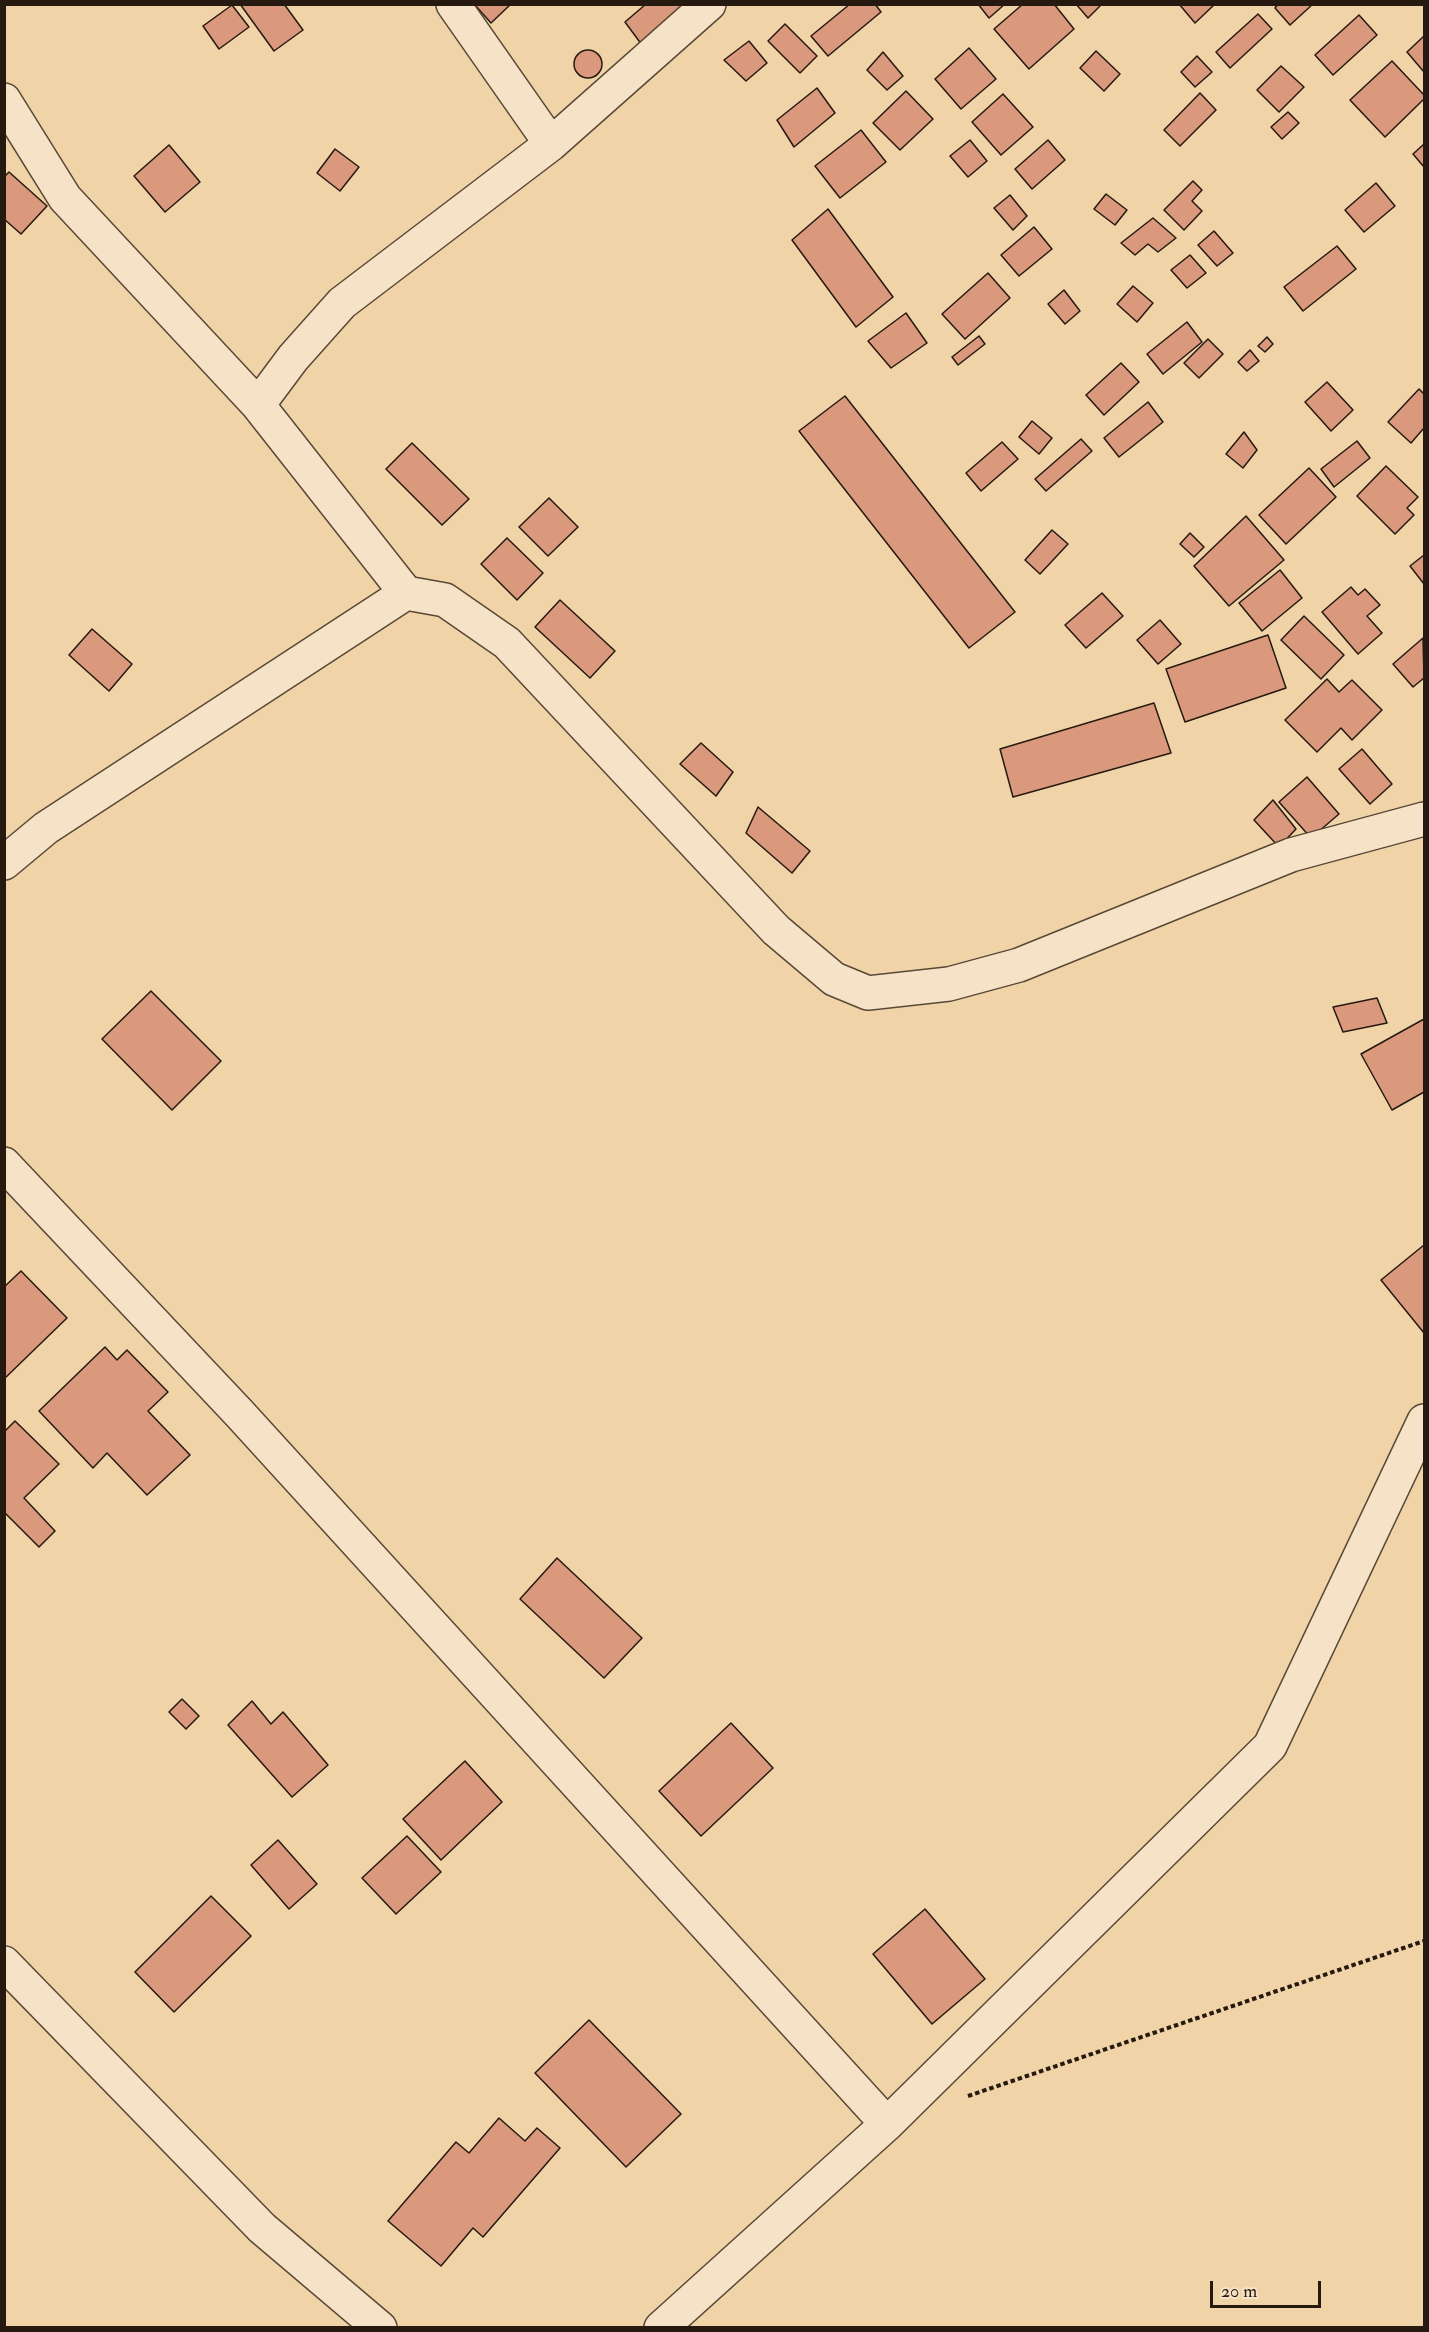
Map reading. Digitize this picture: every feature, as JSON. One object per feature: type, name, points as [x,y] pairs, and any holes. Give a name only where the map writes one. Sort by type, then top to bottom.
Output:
[{"type":"street","points":[[453,4],[550,144]]},
{"type":"street","points":[[258,405],[293,358],[342,303],[550,144],[709,4]]},
{"type":"street","points":[[4,100],[65,198],[258,405],[406,593],[445,600],[507,644],[776,930],[834,979],[868,993],[949,984],[1019,964],[1291,855],[1425,819]]},
{"type":"street","points":[[4,863],[46,828],[406,593]]},
{"type":"street","points":[[4,1164],[239,1413],[887,2124]]},
{"type":"street","points":[[661,2328],[887,2124],[1270,1746],[1425,1421]]},
{"type":"street","points":[[4,1963],[262,2228],[380,2328]]},
{"type":"path","points":[[966,2097],[1425,1941]]},
{"type":"building","points":[[240,4],[284,4],[303,30],[274,51]]},
{"type":"building","points":[[474,4],[511,4],[491,23]]},
{"type":"building","points":[[646,4],[692,4],[642,45],[625,22]]},
{"type":"building","points":[[850,4],[875,4],[881,12],[828,56],[811,36]]},
{"type":"building","points":[[978,4],[1005,4],[989,18]]},
{"type":"building","points":[[1023,4],[1054,4],[1074,29],[1029,69],[994,29]]},
{"type":"building","points":[[1076,4],[1102,4],[1088,18]]},
{"type":"building","points":[[1179,4],[1215,4],[1195,23]]},
{"type":"building","points":[[1278,4],[1313,4],[1290,25],[1275,8]]},
{"type":"building","points":[[232,5],[249,27],[219,49],[203,26]]},
{"type":"building","points":[[1258,14],[1272,29],[1230,68],[1216,52]]},
{"type":"building","points":[[1359,15],[1377,35],[1333,75],[1315,55]]},
{"type":"building","points":[[785,24],[817,56],[800,73],[768,41]]},
{"type":"building","points":[[1424,36],[1424,72],[1407,52]]},
{"type":"building","points":[[749,41],[767,63],[746,81],[724,60]]},
{"type":"building","points":[[969,48],[996,79],[961,109],[935,79]]},
{"type":"building","points":[[588,50],[598,54],[602,64],[598,74],[588,78],[578,74],[574,64],[578,54]]},
{"type":"building","points":[[1096,51],[1120,74],[1104,91],[1080,68]]},
{"type":"building","points":[[883,52],[903,76],[887,90],[867,70]]},
{"type":"building","points":[[1197,56],[1212,72],[1195,87],[1181,72]]},
{"type":"building","points":[[1392,61],[1424,95],[1424,99],[1385,137],[1350,100]]},
{"type":"building","points":[[1281,66],[1304,87],[1279,112],[1257,90]]},
{"type":"building","points":[[817,88],[835,113],[794,147],[777,120]]},
{"type":"building","points":[[906,91],[933,119],[900,150],[873,123]]},
{"type":"building","points":[[1200,93],[1216,110],[1180,146],[1164,130]]},
{"type":"building","points":[[1003,94],[1033,127],[1001,155],[972,122]]},
{"type":"building","points":[[1288,112],[1299,123],[1282,139],[1271,127]]},
{"type":"building","points":[[861,130],[886,162],[840,198],[815,166]]},
{"type":"building","points":[[970,140],[987,161],[968,177],[950,156]]},
{"type":"building","points":[[1048,140],[1065,160],[1032,189],[1015,169]]},
{"type":"building","points":[[1424,144],[1424,167],[1413,154]]},
{"type":"building","points":[[169,145],[200,182],[165,212],[134,176]]},
{"type":"building","points":[[335,149],[359,167],[340,191],[317,173]]},
{"type":"building","points":[[9,172],[47,206],[21,234],[4,219],[4,177]]},
{"type":"building","points":[[1193,181],[1202,190],[1192,201],[1202,211],[1184,230],[1164,210]]},
{"type":"building","points":[[1376,183],[1395,206],[1364,232],[1345,210]]},
{"type":"building","points":[[1106,194],[1127,210],[1115,225],[1094,209]]},
{"type":"building","points":[[1010,195],[1027,216],[1013,230],[994,208]]},
{"type":"building","points":[[828,209],[893,297],[856,327],[792,240]]},
{"type":"building","points":[[1153,218],[1176,238],[1158,252],[1148,244],[1135,255],[1121,243]]},
{"type":"building","points":[[1034,227],[1052,249],[1019,276],[1001,255]]},
{"type":"building","points":[[1214,231],[1233,253],[1217,266],[1198,245]]},
{"type":"building","points":[[1337,246],[1356,269],[1303,311],[1284,287]]},
{"type":"building","points":[[1190,255],[1206,273],[1187,288],[1171,270]]},
{"type":"building","points":[[988,273],[1010,298],[965,339],[942,314]]},
{"type":"building","points":[[1133,286],[1153,303],[1137,322],[1117,304]]},
{"type":"building","points":[[1064,290],[1080,311],[1065,324],[1048,304]]},
{"type":"building","points":[[906,313],[927,343],[891,368],[868,341]]},
{"type":"building","points":[[1187,322],[1202,342],[1163,374],[1147,354]]},
{"type":"building","points":[[979,336],[985,344],[958,365],[952,357]]},
{"type":"building","points":[[1267,337],[1273,344],[1265,352],[1258,346]]},
{"type":"building","points":[[1208,339],[1223,354],[1199,378],[1184,363]]},
{"type":"building","points":[[1250,350],[1259,361],[1247,371],[1238,362]]},
{"type":"building","points":[[1121,363],[1139,382],[1104,415],[1086,395]]},
{"type":"building","points":[[1327,382],[1353,410],[1331,431],[1305,402]]},
{"type":"building","points":[[1419,389],[1424,394],[1424,428],[1411,443],[1388,422]]},
{"type":"building","points":[[845,396],[1015,612],[969,648],[799,431]]},
{"type":"building","points":[[1148,402],[1163,422],[1119,457],[1104,438]]},
{"type":"building","points":[[1032,421],[1052,438],[1039,454],[1019,437]]},
{"type":"building","points":[[1244,432],[1257,450],[1243,468],[1226,454]]},
{"type":"building","points":[[1081,439],[1092,451],[1046,491],[1035,479]]},
{"type":"building","points":[[1357,441],[1370,458],[1334,487],[1321,469]]},
{"type":"building","points":[[1002,442],[1018,459],[981,491],[966,473]]},
{"type":"building","points":[[412,443],[469,499],[442,525],[386,469]]},
{"type":"building","points":[[1386,466],[1418,497],[1407,508],[1414,515],[1395,534],[1357,496]]},
{"type":"building","points":[[1309,468],[1336,497],[1286,544],[1259,515]]},
{"type":"building","points":[[549,498],[578,527],[548,556],[519,527]]},
{"type":"building","points":[[1246,516],[1284,560],[1229,606],[1194,566]]},
{"type":"building","points":[[1052,530],[1068,544],[1040,574],[1025,560]]},
{"type":"building","points":[[1190,533],[1204,547],[1194,557],[1180,544]]},
{"type":"building","points":[[507,538],[543,573],[517,600],[481,564]]},
{"type":"building","points":[[1424,555],[1424,584],[1410,566]]},
{"type":"building","points":[[1280,570],[1302,598],[1262,631],[1239,603]]},
{"type":"building","points":[[1351,587],[1358,595],[1365,589],[1380,605],[1367,616],[1382,633],[1358,654],[1322,612]]},
{"type":"building","points":[[1102,593],[1123,616],[1086,648],[1065,625]]},
{"type":"building","points":[[560,600],[615,651],[590,678],[535,627]]},
{"type":"building","points":[[1304,616],[1344,655],[1321,679],[1281,640]]},
{"type":"building","points":[[1160,620],[1181,644],[1158,664],[1137,640]]},
{"type":"building","points":[[92,629],[132,664],[109,691],[69,655]]},
{"type":"building","points":[[1268,635],[1286,688],[1185,722],[1166,669]]},
{"type":"building","points":[[1423,638],[1424,678],[1413,687],[1393,664]]},
{"type":"building","points":[[1327,679],[1339,692],[1352,680],[1382,710],[1352,740],[1341,728],[1317,752],[1285,720]]},
{"type":"building","points":[[1154,703],[1171,753],[1013,797],[1000,749]]},
{"type":"building","points":[[701,743],[733,772],[716,796],[680,764]]},
{"type":"building","points":[[1362,749],[1392,784],[1370,804],[1339,769]]},
{"type":"building","points":[[1307,777],[1339,814],[1311,838],[1279,802]]},
{"type":"building","points":[[1273,800],[1296,829],[1279,847],[1254,820]]},
{"type":"building","points":[[758,807],[810,851],[792,873],[746,833]]},
{"type":"building","points":[[151,991],[221,1061],[172,1110],[102,1039]]},
{"type":"building","points":[[1377,998],[1387,1023],[1343,1032],[1333,1007]]},
{"type":"building","points":[[1424,1019],[1424,1092],[1392,1110],[1361,1054]]},
{"type":"building","points":[[1424,1245],[1424,1333],[1381,1280]]},
{"type":"building","points":[[21,1271],[67,1318],[4,1379],[4,1287]]},
{"type":"building","points":[[105,1347],[117,1360],[127,1350],[168,1392],[148,1411],[190,1455],[147,1495],[107,1453],[93,1468],[39,1411]]},
{"type":"building","points":[[15,1421],[59,1464],[24,1498],[55,1531],[39,1547],[4,1512],[4,1432]]},
{"type":"building","points":[[557,1558],[642,1638],[604,1678],[520,1599]]},
{"type":"building","points":[[182,1699],[199,1716],[186,1729],[169,1712]]},
{"type":"building","points":[[252,1701],[271,1724],[283,1712],[328,1765],[292,1797],[228,1725]]},
{"type":"building","points":[[731,1723],[773,1768],[701,1836],[659,1791]]},
{"type":"building","points":[[465,1761],[502,1802],[441,1860],[403,1819]]},
{"type":"building","points":[[407,1836],[441,1872],[396,1914],[362,1878]]},
{"type":"building","points":[[278,1840],[317,1884],[289,1909],[251,1865]]},
{"type":"building","points":[[211,1896],[251,1936],[174,2012],[135,1972]]},
{"type":"building","points":[[925,1909],[985,1979],[932,2024],[873,1954]]},
{"type":"building","points":[[589,2020],[681,2114],[626,2167],[535,2073]]},
{"type":"building","points":[[499,2118],[525,2141],[537,2128],[560,2148],[483,2237],[473,2228],[441,2266],[388,2221],[456,2142],[469,2153]]}]
